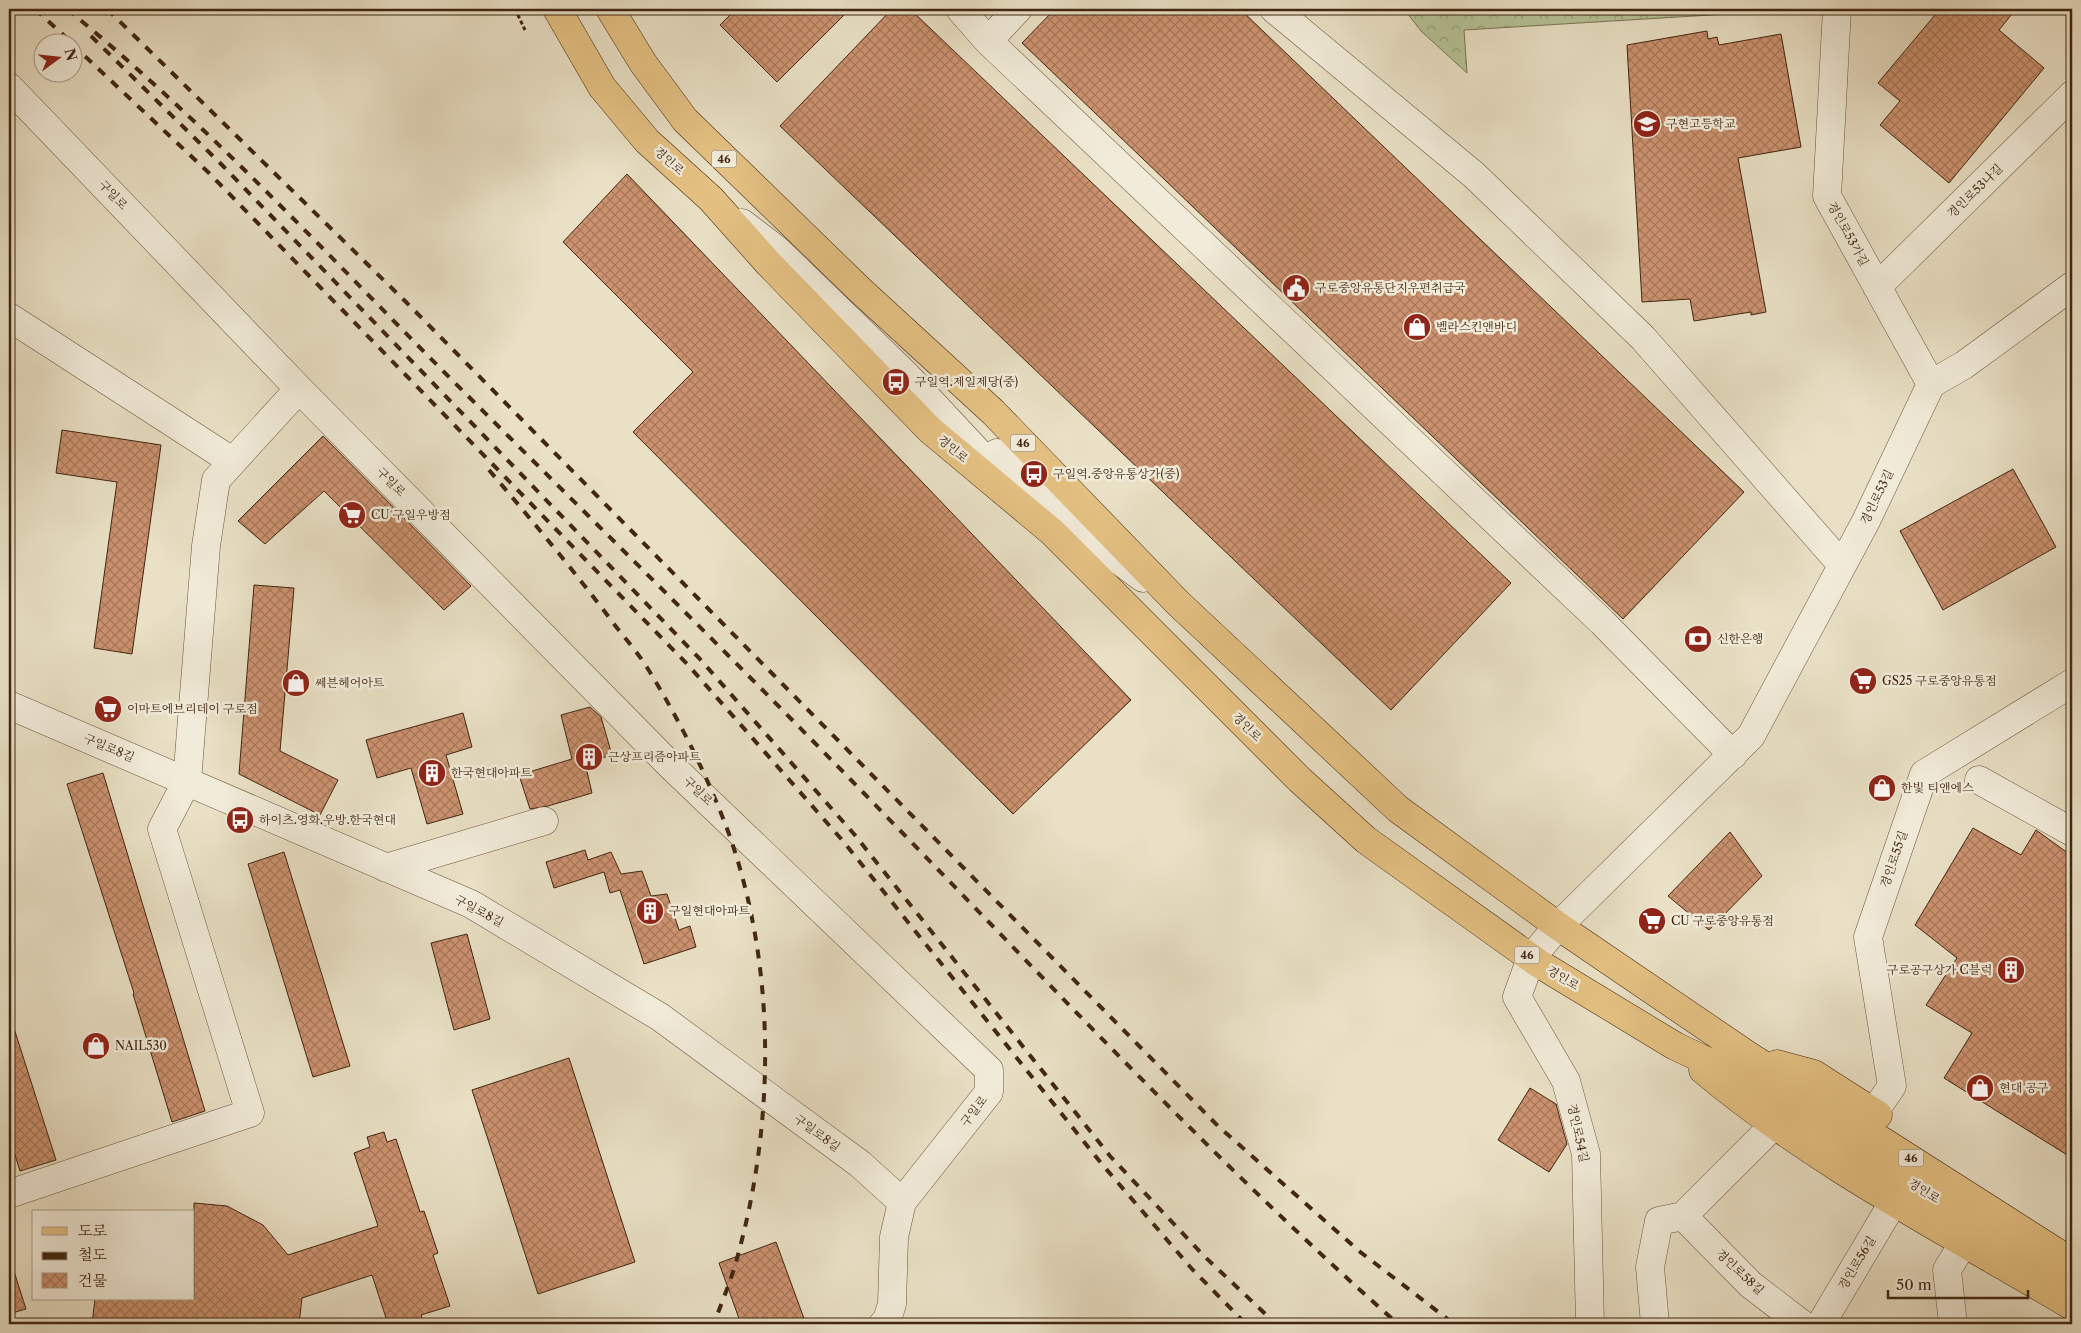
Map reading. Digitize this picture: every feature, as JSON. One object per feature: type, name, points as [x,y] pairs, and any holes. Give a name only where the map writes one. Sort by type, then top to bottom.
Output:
[{"type":"main road","name":"경인로","points":[[557,9],[602,87],[647,141],[711,199],[769,264],[930,430],[1052,532],[1300,780],[1366,840],[1531,958],[1675,1046],[1752,1082],[2072,1285]]},
{"type":"main road","name":"경인로","points":[[610,9],[643,63],[685,120],[860,290],[993,412],[1178,604],[1398,809],[1558,926],[1749,1056],[2072,1262]]},
{"type":"main road","points":[[1675,1046],[1748,1108],[1894,1201],[2072,1306]]},
{"type":"main road","points":[[1749,1056],[1814,1074],[2072,1239]]},
{"type":"street","points":[[960,9],[988,41],[1602,622],[1733,755]]},
{"type":"street","points":[[988,41],[1018,9]]},
{"type":"street","points":[[1274,9],[1474,174],[1636,331],[1842,565]]},
{"type":"street","name":"경인로53가길","points":[[1837,9],[1827,196],[1931,384]]},
{"type":"street","name":"구일로","points":[[9,87],[300,389],[670,765],[989,1070],[989,1092],[902,1202]]},
{"type":"street","name":"경인로53나길","points":[[1877,287],[2072,95]]},
{"type":"street","points":[[1931,384],[1964,365],[2072,286]]},
{"type":"street","points":[[9,317],[232,461]]},
{"type":"street","name":"경인로53길","points":[[1531,958],[1558,926],[1751,736],[1866,521],[1931,384]]},
{"type":"street","points":[[9,1194],[250,1113],[162,829],[187,781],[206,546],[216,480],[300,389]]},
{"type":"street","name":"경인로55길","points":[[1874,1112],[1892,1086],[1868,937],[1924,774],[2072,683]]},
{"type":"street","name":"구일로8길","points":[[9,705],[471,904],[652,1012],[860,1164],[902,1202]]},
{"type":"street","points":[[1979,780],[2072,832]]},
{"type":"street","points":[[386,868],[544,821]]},
{"type":"street","name":"경인로54길","points":[[1531,958],[1518,997],[1566,1081],[1586,1154],[1590,1324]]},
{"type":"street","points":[[1655,1324],[1650,1267],[1659,1221],[1683,1216],[1774,1125]]},
{"type":"street","name":"경인로56길","points":[[1821,1324],[1894,1201]]},
{"type":"street","points":[[884,1324],[892,1304],[894,1237],[902,1202]]},
{"type":"street","name":"경인로58길","points":[[1683,1216],[1751,1285],[1802,1324]]},
{"type":"street","points":[[1953,1324],[1947,1270],[1964,1242]]},
{"type":"path","points":[[515,9],[525,30]]},
{"type":"green space","points":[[1404,9],[1810,9],[1464,30],[1467,73],[1421,31]]},
{"type":"building","points":[[736,9],[850,9],[777,82],[720,25]]},
{"type":"building","points":[[892,9],[910,9],[1511,583],[1391,710],[780,126]]},
{"type":"building","points":[[1055,9],[1240,9],[1744,492],[1623,619],[1022,43]]},
{"type":"building","points":[[1940,9],[2016,9],[1999,30],[2044,68],[1949,183],[1880,125],[1900,101],[1878,83]]},
{"type":"building","points":[[1707,31],[1708,39],[1717,37],[1719,45],[1781,34],[1801,147],[1738,158],[1766,312],[1751,315],[1751,312],[1694,321],[1690,299],[1642,302],[1627,45]]},
{"type":"building","points":[[627,174],[1131,700],[1013,814],[633,432],[693,372],[563,242]]},
{"type":"building","points":[[62,430],[161,445],[132,654],[94,648],[117,482],[56,473]]},
{"type":"building","points":[[323,436],[471,586],[444,610],[324,491],[265,544],[238,521]]},
{"type":"building","points":[[2013,469],[2056,547],[1943,610],[1900,531]]},
{"type":"building","points":[[254,585],[294,588],[280,751],[338,780],[320,815],[239,774]]},
{"type":"building","name":"근상프리즘아파트","points":[[590,707],[601,717],[612,755],[585,763],[592,793],[548,806],[530,809],[519,775],[572,759],[561,715]]},
{"type":"building","name":"한국현대아파트","points":[[463,713],[472,747],[446,755],[463,814],[427,824],[411,768],[377,778],[366,740]]},
{"type":"building","points":[[103,773],[205,1111],[172,1122],[134,993],[67,784]]},
{"type":"building","name":"구로공구상가 C블럭","points":[[1973,828],[2021,855],[2036,830],[2072,856],[2072,1158],[1944,1078],[1972,1033],[1926,1005],[1957,958],[1915,925]]},
{"type":"building","points":[[1730,832],[1762,876],[1709,930],[1668,896]]},
{"type":"building","name":"구일현대아파트","points":[[585,850],[588,860],[611,852],[621,874],[642,871],[651,896],[667,894],[679,930],[690,926],[696,947],[644,964],[620,890],[610,893],[604,872],[554,888],[546,862]]},
{"type":"building","points":[[284,852],[350,1066],[313,1077],[248,864]]},
{"type":"building","points":[[467,934],[490,1019],[454,1030],[431,943]]},
{"type":"building","points":[[9,1022],[12,1022],[56,1160],[20,1171],[9,1136]]},
{"type":"building","points":[[569,1058],[635,1262],[538,1294],[472,1090]]},
{"type":"building","points":[[1530,1088],[1556,1104],[1567,1144],[1549,1172],[1498,1140]]},
{"type":"building","points":[[384,1132],[387,1142],[396,1139],[420,1212],[424,1211],[438,1253],[433,1255],[450,1306],[421,1315],[424,1324],[388,1324],[372,1275],[302,1298],[299,1324],[92,1324],[95,1300],[195,1300],[194,1203],[227,1206],[263,1225],[288,1255],[378,1226],[354,1153],[370,1147],[367,1137]]},
{"type":"building","points":[[776,1242],[806,1324],[741,1324],[719,1263]]},
{"type":"building","points":[[9,1265],[12,1265],[26,1309],[9,1314]]},
{"type":"railway","points":[[35,9],[60,32]]},
{"type":"railway","points":[[67,9],[166,95],[308,233],[775,703],[1136,1074],[1265,1201],[1398,1324]]},
{"type":"railway","points":[[107,9],[406,302],[1218,1126],[1359,1251],[1454,1324]]},
{"type":"railway","points":[[91,36],[221,164],[699,658],[854,834],[1110,1156],[1204,1256],[1276,1324]]},
{"type":"railway","points":[[82,53],[209,173],[689,666],[843,841],[1101,1163],[1192,1269],[1246,1324]]},
{"type":"railway","points":[[489,470],[579,579],[648,669],[703,770],[729,834],[745,886],[756,939],[763,993],[764,1102],[749,1210],[734,1270],[714,1324]]},
{"type":"place","name":"구현고등학교","points":[[1647,124]]},
{"type":"place","name":"구로중앙유통단지우편취급국","points":[[1296,288]]},
{"type":"place","name":"벨라스킨앤바디","points":[[1417,327]]},
{"type":"place","name":"구일역.제일제당(중)","points":[[896,382]]},
{"type":"place","name":"구일역.중앙유통상가(중)","points":[[1034,474]]},
{"type":"place","name":"CU 구일우방점","points":[[352,515]]},
{"type":"place","name":"신한은행","points":[[1698,639]]},
{"type":"place","name":"GS25 구로중앙유통점","points":[[1863,681]]},
{"type":"place","name":"쎄븐헤어아트","points":[[296,683]]},
{"type":"place","name":"이마트에브리데이 구로점","points":[[108,709]]},
{"type":"place","name":"근상프리즘아파트","points":[[589,757]]},
{"type":"place","name":"한국현대아파트","points":[[432,773]]},
{"type":"place","name":"한빛 티앤에스","points":[[1882,788]]},
{"type":"place","name":"하이츠.영화.우방.한국현대","points":[[240,820]]},
{"type":"place","name":"구일현대아파트","points":[[650,911]]},
{"type":"place","name":"CU 구로중앙유통점","points":[[1652,921]]},
{"type":"place","name":"구로공구상가 C블럭","points":[[2011,970]]},
{"type":"place","name":"NAIL530","points":[[96,1046]]},
{"type":"place","name":"현대 공구","points":[[1980,1088]]}]
